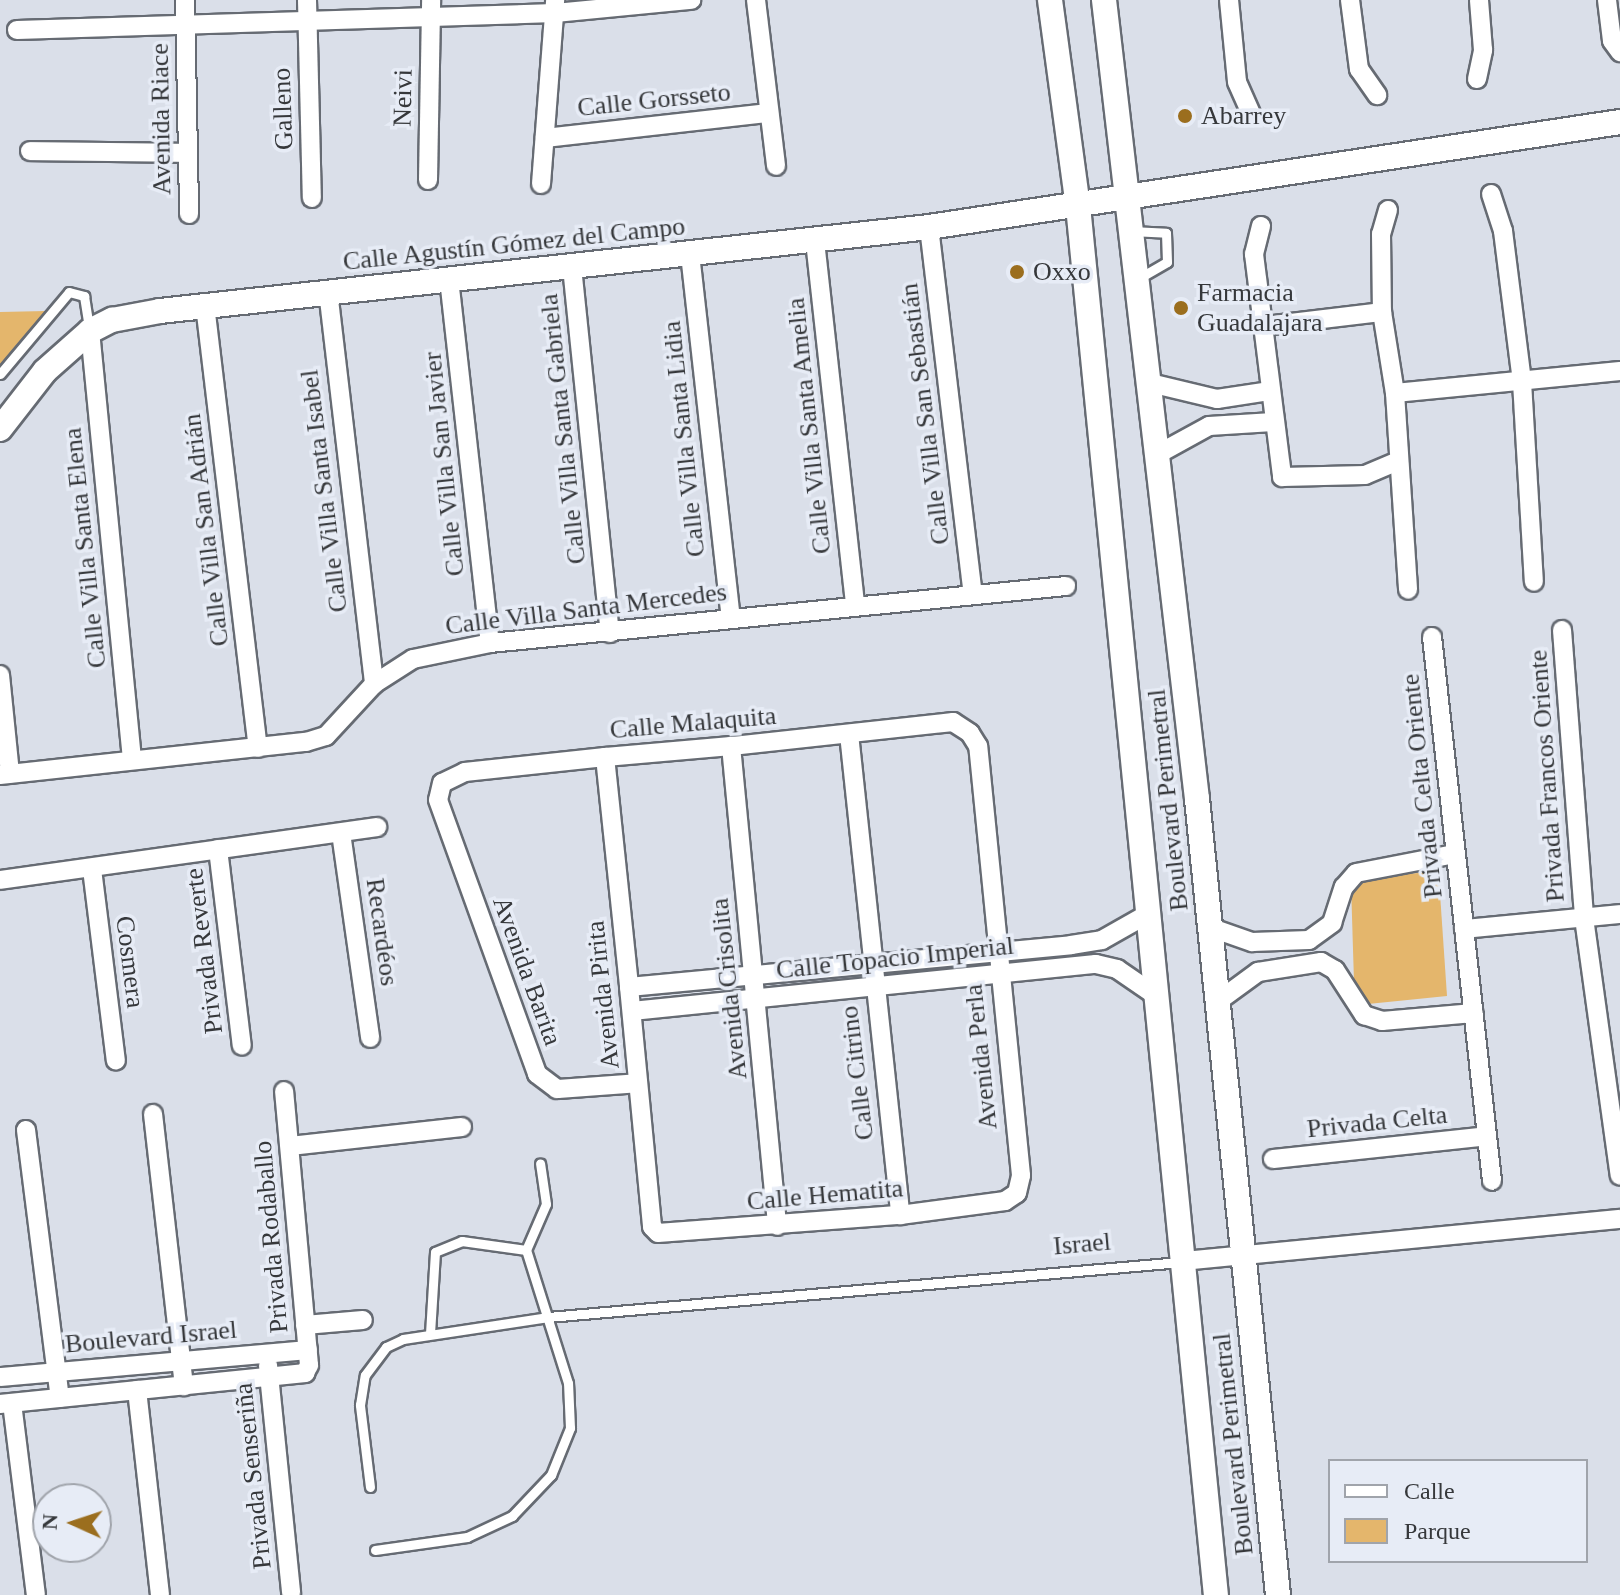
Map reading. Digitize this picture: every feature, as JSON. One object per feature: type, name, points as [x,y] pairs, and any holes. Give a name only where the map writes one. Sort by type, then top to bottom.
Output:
[{"type":"street","name":"Avenida Riace","points":[[185,0],[189,214]]},
{"type":"street","points":[[17,30],[186,22],[306,9],[555,7],[691,0]]},
{"type":"street","points":[[756,0],[776,166]]},
{"type":"street","name":"Boulevard Perimetral","points":[[1050,0],[1078,206],[1146,915],[1216,1595]]},
{"type":"street","name":"Boulevard Perimetral","points":[[1104,0],[1146,382],[1158,454],[1278,1595]]},
{"type":"street","points":[[1229,0],[1237,82],[1252,116]]},
{"type":"street","points":[[1350,0],[1359,69],[1377,95]]},
{"type":"street","points":[[1477,79],[1483,50],[1479,0]]},
{"type":"street","points":[[1607,0],[1612,41],[1620,52]]},
{"type":"street","points":[[541,184],[555,7]]},
{"type":"street","name":"Neivi","points":[[428,180],[431,8]]},
{"type":"street","name":"Galleno","points":[[306,9],[312,198]]},
{"type":"street","name":"Calle Gorsseto","points":[[545,138],[769,113]]},
{"type":"street","name":"Calle Agustín Gómez del Campo","points":[[0,429],[45,371],[90,331],[112,320],[205,305],[929,227],[1620,122]]},
{"type":"street","points":[[30,151],[188,153]]},
{"type":"street","points":[[1491,194],[1503,231],[1522,382],[1534,582]]},
{"type":"street","points":[[1388,210],[1381,234],[1382,312],[1395,393],[1408,590]]},
{"type":"street","points":[[1261,226],[1254,254],[1282,477],[1365,475],[1398,461]]},
{"type":"street","name":"Calle Villa San Sebastián","points":[[929,227],[973,594]]},
{"type":"street","name":"Calle Villa Santa Amelia","points":[[815,241],[855,605]]},
{"type":"street","name":"Calle Villa Santa Lidia","points":[[690,254],[731,619]]},
{"type":"street","name":"Calle Villa Santa Gabriela","points":[[572,267],[610,633]]},
{"type":"street","name":"Calle Villa San Javier","points":[[449,279],[490,643]]},
{"type":"street","name":"Calle Villa Santa Isabel","points":[[328,291],[374,684]]},
{"type":"street","name":"Calle Villa San Adrián","points":[[205,305],[258,748]]},
{"type":"street","points":[[1264,326],[1382,312]]},
{"type":"street","name":"Calle Villa Santa Elena","points":[[90,331],[132,759]]},
{"type":"street","points":[[1395,393],[1620,371]]},
{"type":"street","points":[[1146,382],[1180,395],[1217,399],[1270,391]]},
{"type":"street","points":[[1217,399],[1220,424]]},
{"type":"street","points":[[1158,454],[1220,424],[1273,422]]},
{"type":"street","name":"Calle Villa Santa Mercedes","points":[[5,774],[258,748],[326,736],[374,684],[413,659],[490,643],[1066,586]]},
{"type":"street","name":"Privada Francos Oriente","points":[[1562,630],[1584,918],[1620,1176]]},
{"type":"street","name":"Privada Celta Oriente","points":[[1432,637],[1492,1181]]},
{"type":"street","points":[[0,675],[5,774]]},
{"type":"street","name":"Calle Malaquita","points":[[442,783],[465,772],[953,722]]},
{"type":"street","name":"Avenida Perla","points":[[953,722],[970,733],[978,746],[995,952],[1021,1175],[1017,1193],[1005,1201]]},
{"type":"street","name":"Calle Citrino","points":[[849,734],[873,984],[900,1215]]},
{"type":"street","name":"Avenida Crisolita","points":[[731,746],[777,1226]]},
{"type":"street","name":"Avenida Pirita","points":[[605,757],[652,1227]]},
{"type":"street","name":"Avenida Barita","points":[[442,783],[438,800],[537,1074],[557,1089],[638,1083]]},
{"type":"street","points":[[0,880],[377,827]]},
{"type":"street","name":"Recardéos","points":[[341,833],[370,1038]]},
{"type":"street","name":"Privada Reverte","points":[[218,849],[242,1046]]},
{"type":"street","points":[[1209,927],[1252,942],[1320,936],[1356,873],[1455,854]]},
{"type":"street","name":"Cosmera","points":[[92,869],[116,1061]]},
{"type":"street","points":[[1464,929],[1620,914]]},
{"type":"street","name":"Calle Topacio Imperial","points":[[629,987],[1093,941],[1120,932],[1146,915]]},
{"type":"street","points":[[1093,941],[1096,964]]},
{"type":"street","points":[[1285,941],[1286,965]]},
{"type":"street","points":[[1053,946],[1055,968]]},
{"type":"street","name":"Calle Topacio Imperial","points":[[632,1011],[873,984],[1096,964],[1117,969],[1155,995]]},
{"type":"street","points":[[1217,1002],[1243,979],[1286,965],[1328,964],[1364,1015],[1382,1021],[1474,1013]]},
{"type":"street","name":"Privada Rodaballo","points":[[284,1091],[309,1365],[301,1374]]},
{"type":"street","points":[[153,1114],[184,1386]]},
{"type":"street","points":[[290,1146],[462,1127]]},
{"type":"street","points":[[26,1130],[60,1398]]},
{"type":"street","name":"Privada Celta","points":[[1273,1159],[1487,1136]]},
{"type":"street","name":"Calle Hematita","points":[[652,1227],[664,1235],[900,1215],[1005,1201]]},
{"type":"street","name":"Israel","points":[[1183,1261],[1241,1258],[1620,1219]]},
{"type":"street","points":[[305,1325],[363,1320]]},
{"type":"street","name":"Boulevard Israel","points":[[0,1377],[308,1350]]},
{"type":"street","name":"Privada Senseriña","points":[[267,1353],[291,1593]]},
{"type":"street","name":"Boulevard Israel","points":[[6,1404],[301,1374]]},
{"type":"street","points":[[137,1390],[160,1595]]},
{"type":"street","points":[[6,1404],[36,1595]]},
{"type":"lane","points":[[1130,231],[1166,233],[1167,262],[1135,281]]},
{"type":"lane","points":[[0,374],[69,292],[84,296],[90,331]]},
{"type":"lane","points":[[375,1550],[467,1537],[512,1516],[551,1475],[570,1428],[571,1401],[526,1250],[546,1204],[540,1163]]},
{"type":"lane","points":[[430,1333],[435,1252],[462,1241],[526,1250]]},
{"type":"lane","name":"Israel","points":[[370,1487],[360,1405],[365,1375],[386,1347],[430,1333],[548,1317],[1183,1261]]},
{"type":"green space","points":[[46,311],[0,376],[0,312]]},
{"type":"green space","points":[[1430,872],[1439,879],[1447,996],[1368,1004],[1354,982],[1351,884],[1359,878]]},
{"type":"place","name":"Abarrey","points":[[1185,116]]},
{"type":"place","name":"Oxxo","points":[[1017,272]]},
{"type":"place","name":"Farmacia Guadalajara","points":[[1181,308]]}]
